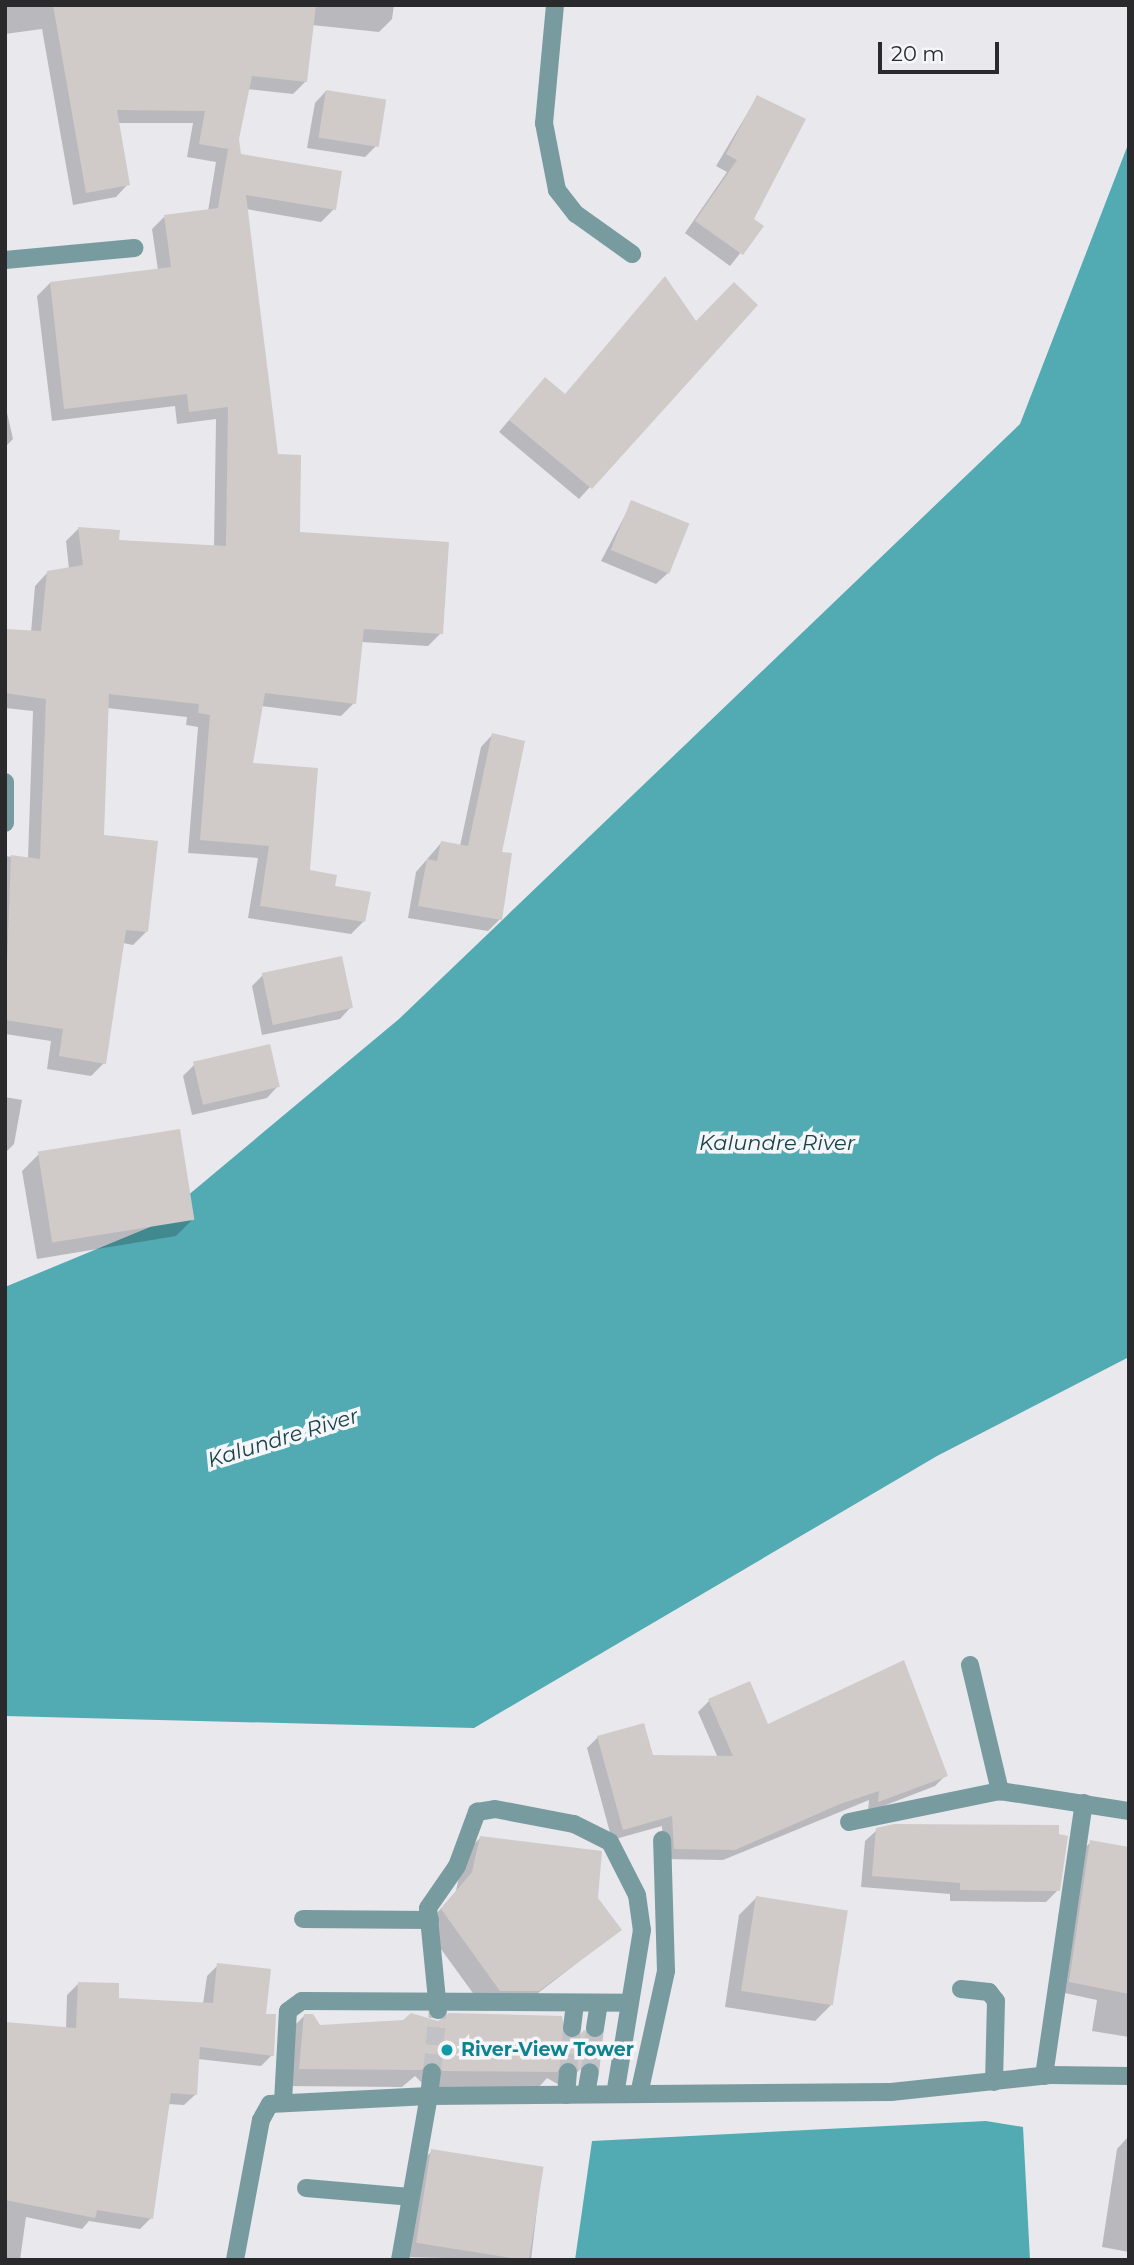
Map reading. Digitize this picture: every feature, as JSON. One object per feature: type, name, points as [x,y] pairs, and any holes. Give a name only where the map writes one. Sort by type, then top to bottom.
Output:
[{"type":"street","points":[[555,5],[544,123],[557,190],[576,214],[632,254]]},
{"type":"street","points":[[5,260],[134,248]]},
{"type":"street","points":[[5,782],[5,823]]},
{"type":"street","points":[[970,1665],[1000,1791]]},
{"type":"street","points":[[849,1822],[1000,1791],[1129,1811]]},
{"type":"street","points":[[1044,2076],[1084,1803]]},
{"type":"street","points":[[436,2006],[430,1920],[433,1892],[457,1866],[477,1812],[495,1809],[574,1824],[610,1842],[637,1895],[642,1930],[615,2094]]},
{"type":"street","points":[[639,2094],[666,1971],[662,1840]]},
{"type":"street","points":[[303,1919],[430,1920]]},
{"type":"street","points":[[961,1989],[989,1992],[996,2001],[995,2082]]},
{"type":"street","points":[[283,2102],[288,2011],[302,2001],[436,2006],[630,2003]]},
{"type":"street","points":[[572,2028],[575,2003]]},
{"type":"street","points":[[595,2028],[599,2003]]},
{"type":"street","points":[[400,2260],[428,2072]]},
{"type":"street","points":[[566,2095],[568,2072]]},
{"type":"street","points":[[586,2094],[590,2072]]},
{"type":"street","points":[[235,2260],[261,2120],[271,2104],[425,2096],[891,2092],[1044,2076],[1129,2076]]},
{"type":"street","points":[[306,2188],[410,2197]]},
{"type":"water","name":"Kalundre River","points":[[1129,142],[1129,1357],[937,1456],[474,1728],[5,1716],[5,1287],[150,1227],[399,1019],[1020,424]]},
{"type":"water","points":[[986,2121],[1023,2127],[1030,2260],[575,2260],[592,2141]]},
{"type":"building","points":[[53,5],[316,5],[307,82],[252,76],[239,139],[241,154],[342,171],[336,210],[246,195],[278,454],[301,455],[300,532],[449,542],[443,634],[364,629],[356,704],[265,693],[253,763],[318,768],[310,870],[337,875],[335,886],[371,892],[365,922],[260,906],[269,846],[200,840],[210,715],[198,713],[199,704],[109,694],[104,835],[158,841],[148,932],[126,930],[106,1064],[59,1056],[63,1029],[5,1020],[11,855],[40,859],[46,699],[5,693],[5,629],[41,631],[47,571],[83,565],[78,527],[120,530],[119,540],[226,546],[228,407],[189,412],[187,394],[64,409],[50,282],[171,267],[164,215],[218,208],[228,149],[199,144],[205,111],[117,110],[130,185],[86,193]]},
{"type":"building","points":[[326,90],[386,100],[379,147],[318,137]]},
{"type":"building","points":[[757,95],[806,119],[754,219],[764,226],[743,255],[695,221],[737,160],[726,154]]},
{"type":"building","points":[[665,276],[696,321],[734,282],[758,305],[592,489],[509,420],[545,377],[565,394]]},
{"type":"building","points":[[631,500],[689,524],[669,574],[611,550]]},
{"type":"building","points":[[492,733],[525,741],[502,852],[512,853],[502,920],[418,906],[427,859],[437,861],[441,841],[468,846]]},
{"type":"building","points":[[342,956],[353,1008],[273,1025],[262,973]]},
{"type":"building","points":[[270,1044],[280,1087],[203,1105],[193,1062]]},
{"type":"building","points":[[180,1129],[194,1220],[52,1242],[38,1152]]},
{"type":"building","points":[[904,1660],[948,1776],[878,1802],[879,1791],[840,1804],[735,1850],[674,1849],[672,1816],[623,1830],[597,1736],[644,1723],[653,1755],[733,1756],[708,1699],[750,1681],[768,1724]]},
{"type":"building","points":[[894,1824],[1059,1825],[1059,1834],[1068,1836],[1060,1891],[960,1890],[960,1883],[872,1876],[876,1828]]},
{"type":"building","points":[[480,1836],[602,1851],[598,1898],[622,1930],[539,1991],[500,1991],[441,1909],[472,1872]]},
{"type":"building","points":[[1090,1840],[1129,1847],[1129,1994],[1069,1982]]},
{"type":"building","points":[[756,1896],[848,1911],[833,2005],[741,1991]]},
{"type":"building","points":[[217,1963],[271,1969],[266,2014],[276,2014],[274,2056],[200,2047],[197,2095],[171,2093],[153,2219],[97,2210],[95,2218],[5,2200],[5,2022],[76,2028],[78,1982],[119,1983],[119,1998],[213,2003]]},
{"type":"building","name":"River-View Tower","points":[[411,2013],[438,2021],[449,2013],[562,2016],[566,2037],[576,2039],[584,2030],[596,2039],[593,2061],[579,2070],[564,2061],[557,2072],[443,2071],[433,2061],[421,2070],[299,2069],[304,2014],[313,2014],[320,2025],[403,2020]]},
{"type":"building","points":[[431,2149],[544,2167],[529,2260],[416,2243]]},
{"type":"tunnel","points":[[432,2072],[438,2010]]},
{"type":"tunnel","points":[[568,2072],[572,2028]]},
{"type":"tunnel","points":[[590,2072],[595,2028]]},
{"type":"place","name":"River-View Tower","points":[[447,2050]]}]
